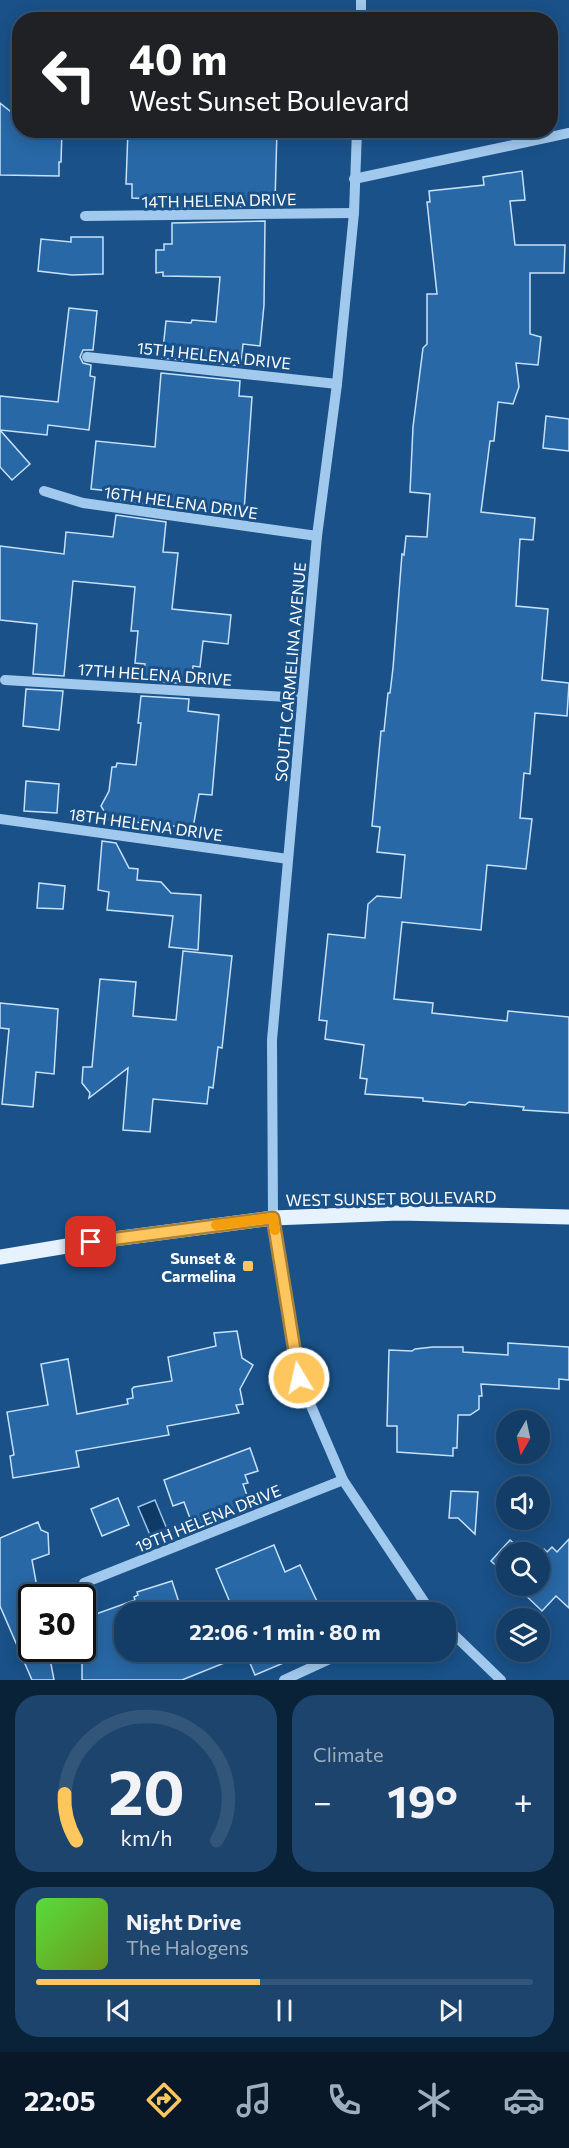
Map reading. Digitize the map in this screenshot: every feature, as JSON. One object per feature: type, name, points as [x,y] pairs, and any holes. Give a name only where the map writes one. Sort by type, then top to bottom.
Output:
[{"type":"main road","name":"WEST SUNSET BOULEVARD","points":[[0,1257],[91,1242],[273,1218],[399,1213],[569,1217]]},
{"type":"street","name":"SOUTH CARMELINA AVENUE","points":[[357,138],[354,213],[337,384],[317,536],[273,1040],[273,1218],[299,1378],[343,1480],[423,1602]]},
{"type":"street","points":[[354,179],[546,138]]},
{"type":"street","name":"14TH HELENA DRIVE","points":[[85,216],[354,213]]},
{"type":"street","name":"15TH HELENA DRIVE","points":[[87,357],[337,384]]},
{"type":"street","name":"16TH HELENA DRIVE","points":[[44,491],[83,503],[317,536]]},
{"type":"street","name":"17TH HELENA DRIVE","points":[[5,680],[302,698]]},
{"type":"street","name":"18TH HELENA DRIVE","points":[[0,819],[288,859]]},
{"type":"street","name":"19TH HELENA DRIVE","points":[[84,1583],[343,1480]]},
{"type":"street","points":[[456,1637],[501,1680]]},
{"type":"street","points":[[284,1680],[323,1662]]},
{"type":"water","points":[[155,1500],[169,1534],[153,1542],[138,1507]]},
{"type":"building","points":[[0,103],[12,113],[12,138],[62,138],[59,176],[0,175]]},
{"type":"building","points":[[128,138],[277,138],[275,201],[265,201],[265,206],[172,208],[172,200],[132,198],[132,184],[126,184]]},
{"type":"building","points":[[522,171],[525,200],[510,201],[515,245],[565,245],[564,273],[530,273],[530,334],[541,337],[538,365],[516,363],[519,387],[513,404],[498,402],[494,441],[490,441],[481,512],[535,518],[533,540],[520,539],[516,606],[548,609],[542,680],[569,683],[567,716],[535,713],[530,774],[524,773],[520,818],[532,819],[526,869],[487,865],[481,930],[402,922],[394,999],[433,1003],[432,1013],[507,1021],[508,1011],[569,1017],[569,1113],[523,1110],[524,1107],[469,1102],[465,1105],[423,1101],[423,1098],[365,1094],[367,1079],[360,1078],[364,1045],[325,1039],[327,1021],[319,1020],[328,934],[365,938],[368,904],[377,896],[401,898],[405,855],[377,852],[380,827],[372,826],[381,731],[384,731],[393,668],[402,554],[404,555],[406,536],[427,537],[430,494],[410,492],[413,427],[423,348],[427,344],[427,294],[437,294],[427,202],[430,202],[429,191],[484,185],[483,177]]},
{"type":"building","points":[[265,221],[264,305],[260,346],[243,344],[241,366],[162,358],[166,321],[216,322],[220,277],[163,276],[163,272],[156,273],[156,250],[164,250],[164,244],[172,244],[172,223]]},
{"type":"building","points":[[71,237],[103,237],[103,274],[72,275],[38,271],[41,239],[71,242]]},
{"type":"building","points":[[69,308],[97,311],[93,350],[83,350],[80,357],[83,363],[91,365],[90,376],[95,377],[89,430],[48,425],[47,435],[0,430],[0,396],[58,402]]},
{"type":"building","points":[[161,373],[240,381],[239,396],[252,397],[244,512],[168,504],[167,507],[119,500],[120,492],[91,489],[96,441],[155,447]]},
{"type":"building","points":[[546,416],[569,419],[569,451],[543,448]]},
{"type":"building","points":[[0,430],[30,464],[12,480],[0,467]]},
{"type":"building","points":[[116,515],[166,522],[163,552],[178,553],[172,609],[231,615],[228,644],[203,641],[200,667],[193,666],[191,684],[143,681],[145,664],[135,663],[138,631],[131,631],[135,587],[73,581],[64,676],[33,674],[37,624],[0,620],[0,546],[64,554],[66,532],[113,537]]},
{"type":"building","points":[[26,689],[63,691],[59,730],[23,726]]},
{"type":"building","points":[[141,696],[189,699],[188,711],[219,715],[212,795],[199,794],[193,828],[104,819],[101,806],[109,791],[112,767],[116,767],[117,763],[136,765],[141,723],[138,723]]},
{"type":"building","points":[[26,781],[59,784],[57,813],[24,811]]},
{"type":"building","points":[[102,841],[116,843],[129,868],[138,869],[137,880],[161,882],[171,893],[201,895],[198,950],[169,947],[173,916],[107,910],[109,892],[98,890]]},
{"type":"building","points":[[39,883],[65,886],[63,909],[37,908]]},
{"type":"building","points":[[183,951],[232,956],[222,1048],[218,1047],[213,1088],[209,1087],[207,1104],[153,1099],[150,1132],[123,1130],[128,1068],[89,1098],[90,1093],[82,1083],[83,1067],[92,1067],[100,979],[136,982],[133,1016],[176,1020]]},
{"type":"building","points":[[0,1003],[58,1009],[54,1074],[36,1072],[33,1107],[2,1104],[9,1029],[0,1028]]},
{"type":"building","points":[[237,1331],[242,1358],[253,1365],[240,1389],[243,1404],[236,1405],[239,1413],[167,1426],[169,1435],[76,1451],[79,1467],[13,1478],[10,1456],[14,1455],[7,1412],[48,1405],[41,1364],[68,1359],[77,1414],[128,1404],[127,1399],[133,1398],[132,1389],[134,1387],[172,1381],[168,1357],[216,1346],[214,1333]]},
{"type":"building","points":[[508,1343],[569,1347],[569,1380],[559,1379],[559,1389],[481,1384],[482,1396],[479,1396],[479,1409],[470,1415],[458,1415],[457,1448],[453,1448],[453,1456],[397,1452],[397,1426],[387,1426],[389,1350],[412,1351],[433,1347],[463,1347],[463,1352],[508,1355]]},
{"type":"building","points":[[250,1448],[258,1471],[245,1475],[248,1483],[243,1484],[251,1507],[194,1529],[184,1502],[173,1506],[164,1480]]},
{"type":"building","points":[[451,1491],[478,1492],[475,1534],[458,1518],[449,1518]]},
{"type":"building","points":[[118,1498],[129,1525],[102,1536],[91,1509]]},
{"type":"building","points":[[38,1522],[41,1530],[48,1533],[49,1554],[32,1560],[36,1584],[18,1584],[18,1648],[0,1606],[0,1538]]},
{"type":"building","points":[[569,1539],[569,1608],[556,1596],[545,1608],[539,1608],[526,1596],[550,1596],[550,1549],[552,1547],[557,1552]]},
{"type":"building","points":[[274,1545],[285,1572],[300,1565],[317,1602],[230,1602],[216,1569]]},
{"type":"building","points":[[496,1555],[496,1566],[491,1561]]},
{"type":"building","points":[[172,1581],[179,1602],[129,1602],[135,1600],[137,1592]]},
{"type":"building","points":[[114,1608],[114,1662],[227,1662],[182,1680],[82,1680],[82,1662],[96,1662],[96,1614]]},
{"type":"building","points":[[24,1662],[51,1662],[54,1680],[32,1680]]},
{"type":"building","points":[[250,1662],[286,1662],[255,1675]]},
{"type":"slow traffic","points":[[216,1225],[273,1218],[275,1230]]},
{"type":"place","name":"Sunset & Carmelina","points":[[248,1266]]},
{"type":"route","points":[[91,1242],[273,1218],[299,1378]]}]
